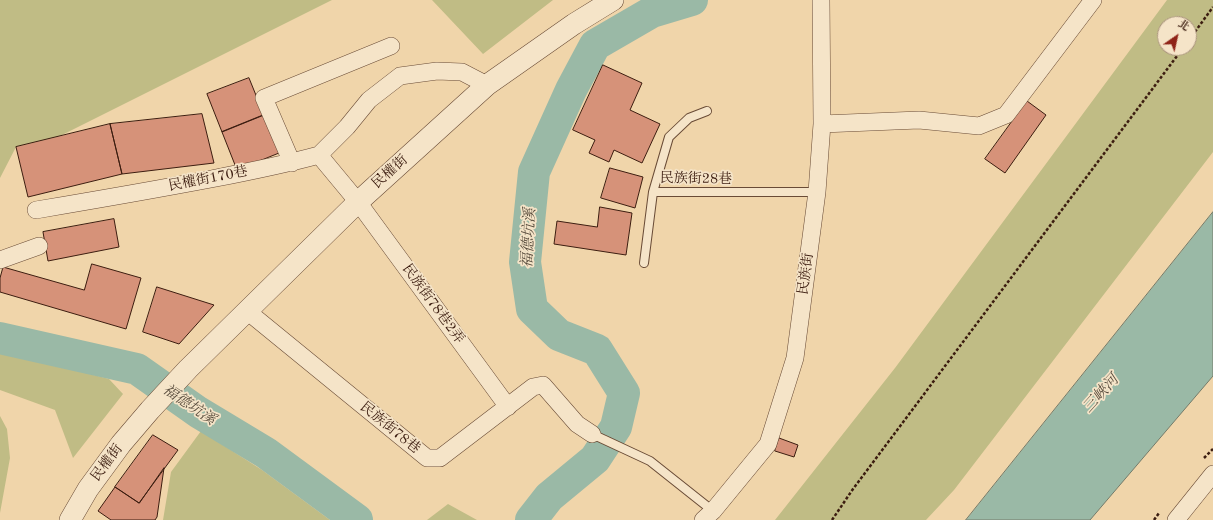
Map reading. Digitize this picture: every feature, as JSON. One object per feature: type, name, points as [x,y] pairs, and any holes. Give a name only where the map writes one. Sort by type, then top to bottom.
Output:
[{"type":"street","name":"民權街","points":[[70,520],[88,489],[121,444],[150,410],[188,369],[358,202],[487,84],[574,24],[613,0]]},
{"type":"street","name":"民族街","points":[[708,516],[768,444],[795,358],[817,192],[822,124],[820,0]]},
{"type":"street","points":[[822,124],[919,120],[979,126],[1006,115],[1093,0]]},
{"type":"street","points":[[292,163],[264,98],[391,46]]},
{"type":"street","points":[[358,202],[319,155],[347,127],[369,100],[400,76],[437,70],[462,72],[487,84]]},
{"type":"street","name":"民權街170巷","points":[[36,210],[159,189],[292,163],[319,155]]},
{"type":"street","name":"民族街78巷2弄","points":[[358,202],[508,407]]},
{"type":"street","points":[[0,260],[39,246]]},
{"type":"street","name":"民族街78巷","points":[[247,311],[427,458],[440,458],[533,387],[543,385],[577,424],[592,434]]},
{"type":"street","points":[[1176,520],[1213,474]]},
{"type":"lane","name":"民族街28巷","points":[[707,111],[688,118],[669,137],[653,192],[817,192]]},
{"type":"lane","points":[[644,263],[653,192]]},
{"type":"lane","points":[[592,434],[650,461],[708,516]]},
{"type":"path","points":[[1197,29],[1213,7]]},
{"type":"path","points":[[832,520],[853,489],[1177,56]]},
{"type":"shaded area","points":[[0,0],[332,0],[58,137],[16,147],[0,178]]},
{"type":"shaded area","points":[[432,0],[553,0],[483,54]]},
{"type":"shaded area","points":[[1167,0],[1213,0],[1213,152],[954,490],[926,520],[775,520],[895,368]]},
{"type":"shaded area","points":[[0,350],[109,379],[123,394],[73,458],[55,410],[0,390]]},
{"type":"shaded area","points":[[0,416],[7,429],[10,458],[0,513]]},
{"type":"shaded area","points":[[201,431],[262,470],[330,520],[163,520],[171,472]]},
{"type":"shaded area","points":[[448,504],[477,520],[427,520]]},
{"type":"water","name":"三峽河","points":[[1213,212],[1213,376],[1090,520],[966,520]]},
{"type":"building","points":[[603,65],[642,83],[630,110],[660,124],[642,163],[614,150],[609,162],[589,153],[595,140],[573,130]]},
{"type":"building","points":[[249,78],[264,115],[222,132],[207,94]]},
{"type":"building","points":[[1027,101],[1046,115],[1005,173],[985,159]]},
{"type":"building","points":[[202,114],[214,163],[122,174],[110,124]]},
{"type":"building","points":[[264,115],[279,153],[237,170],[222,132]]},
{"type":"building","points":[[110,124],[122,174],[28,197],[16,147]]},
{"type":"building","points":[[610,168],[643,177],[635,208],[601,198]]},
{"type":"building","points":[[600,207],[632,213],[626,255],[554,244],[557,221],[597,227]]},
{"type":"building","points":[[114,219],[119,247],[48,261],[43,232]]},
{"type":"building","points":[[92,264],[141,278],[126,329],[0,292],[0,278],[3,267],[84,290]]},
{"type":"building","points":[[157,287],[214,305],[179,344],[143,332]]},
{"type":"building","points":[[153,435],[178,450],[139,503],[115,487]]},
{"type":"building","points":[[779,438],[798,445],[794,457],[775,451]]},
{"type":"building","points":[[164,468],[157,517],[155,520],[111,520],[98,511],[115,487],[139,503]]},
{"type":"waterway","name":"福德坑溪","points":[[531,520],[549,497],[595,459],[616,427],[624,393],[597,350],[559,335],[532,309],[525,262],[534,172],[571,90],[595,45],[652,12],[692,0]]},
{"type":"waterway","name":"福德坑溪","points":[[0,338],[137,369],[198,412],[266,453],[357,520]]}]
